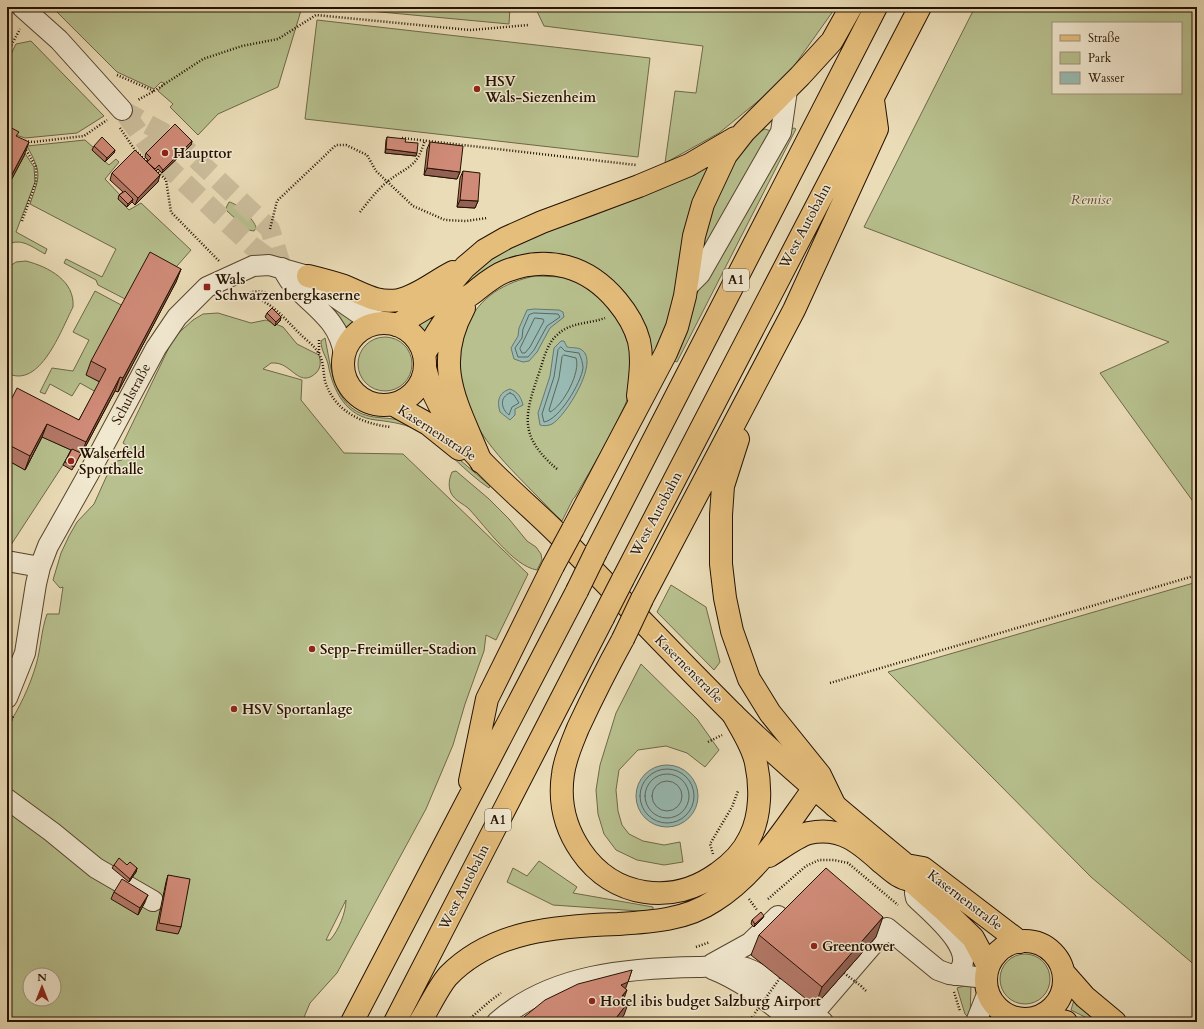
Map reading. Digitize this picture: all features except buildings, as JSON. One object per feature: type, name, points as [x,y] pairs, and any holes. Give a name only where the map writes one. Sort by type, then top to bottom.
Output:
[{"type":"main road","points":[[465,808],[487,699],[553,566],[666,353],[677,327],[686,288],[694,236],[703,204],[726,155],[744,132],[787,90],[832,41],[851,7]]},
{"type":"main road","name":"A1","points":[[352,1022],[465,808],[876,7]]},
{"type":"main road","name":"West Autobahn","points":[[395,1022],[784,265],[873,100],[920,7]]},
{"type":"main road","points":[[726,721],[756,762],[759,785],[758,813],[750,838],[732,863],[705,883],[676,892],[641,892],[611,881],[589,864],[575,843],[565,821],[561,797],[563,774],[568,752],[590,702],[642,599],[746,405],[794,310],[877,129],[873,100]]},
{"type":"main road","points":[[344,355],[350,342],[359,331],[372,324],[392,324],[434,303],[465,267],[485,250],[506,238],[689,165],[744,132]]},
{"type":"main road","points":[[425,361],[450,313],[459,302],[472,294],[486,282],[505,272],[526,266],[552,264],[566,266],[589,275],[607,289],[622,306],[632,322],[639,341],[642,360],[637,406]]},
{"type":"main road","points":[[308,276],[344,286],[373,299],[387,301],[399,300],[413,295],[442,278],[465,267]]},
{"type":"main road","points":[[472,294],[463,310],[450,346],[448,372],[457,408],[481,462]]},
{"type":"main road","name":"Kasernenstraße","points":[[392,324],[415,336],[425,361],[430,388],[445,417],[481,462],[539,515],[726,721],[814,788],[835,806],[908,872],[973,938],[987,979]]},
{"type":"main road","name":"Kasernenstraße","points":[[344,355],[345,375],[355,392],[372,403],[392,404],[404,400],[415,392],[422,381],[425,361]]},
{"type":"main road","name":"Kasernenstraße","points":[[392,404],[428,424],[460,450],[481,462]]},
{"type":"main road","points":[[746,405],[737,445],[723,486],[721,515],[721,564],[725,598],[732,631],[749,679],[770,713],[820,775],[835,806]]},
{"type":"main road","points":[[420,1022],[447,977],[478,952],[498,942],[526,933],[558,928],[651,922],[692,912],[714,902],[735,886],[759,862],[814,788]]},
{"type":"main road","points":[[759,862],[808,833],[826,831],[846,835],[861,845],[901,878],[908,872]]},
{"type":"main road","name":"Kasernenstraße","points":[[908,872],[923,868],[1020,942]]},
{"type":"main road","points":[[1030,1019],[1052,1008],[1060,998],[1064,985],[1063,972],[1059,961],[1052,952],[1031,942],[1020,942],[1001,950],[987,979],[993,1002],[1001,1011],[1010,1016],[1030,1019],[1066,1022]]},
{"type":"main road","points":[[1063,972],[1085,997],[1115,1022]]},
{"type":"street","points":[[22,7],[59,40],[122,110]]},
{"type":"street","points":[[686,288],[700,274],[781,132],[787,90]]},
{"type":"street","name":"Schulstraße","points":[[11,705],[25,653],[40,567],[48,546],[90,473],[156,348],[177,316],[207,287],[226,277],[254,266],[269,265],[282,268]]},
{"type":"street","name":"Kasernenstraße","points":[[282,268],[308,276],[325,290],[364,317],[392,324]]},
{"type":"street","name":"Kasernenstraße","points":[[282,268],[293,285],[324,313],[335,326],[341,337],[344,355]]},
{"type":"street","points":[[7,561],[40,567]]},
{"type":"street","points":[[7,799],[52,832],[96,868],[153,901]]},
{"type":"street","points":[[908,872],[916,898],[957,941],[963,952],[964,963],[961,970],[947,972]]},
{"type":"street","points":[[707,967],[750,943],[790,905]]},
{"type":"street","points":[[870,915],[947,972],[987,979],[976,1022]]},
{"type":"street","points":[[818,1018],[887,928]]},
{"type":"street","points":[[497,1022],[536,996],[566,983],[612,973],[662,968],[707,967],[730,964],[747,969],[773,982],[818,1018]]},
{"type":"street","points":[[707,967],[727,974],[747,986],[794,1022]]},
{"type":"street","points":[[727,974],[736,974],[755,983],[802,1018],[818,1018]]},
{"type":"path","points":[[154,91],[202,59],[242,46],[278,39],[316,15],[470,30],[529,25]]},
{"type":"path","points":[[22,221],[36,182],[36,167],[21,141],[33,142],[84,136],[122,110]]},
{"type":"path","points":[[402,138],[641,166]]},
{"type":"path","points":[[360,212],[386,182],[413,165],[420,155],[425,140]]},
{"type":"path","points":[[270,228],[277,201],[336,145],[346,145],[367,155],[376,171],[413,206],[445,220],[487,218]]},
{"type":"path","points":[[156,170],[166,180],[171,212],[219,259],[233,296],[243,295],[251,291],[263,291],[282,300]]},
{"type":"path","points":[[1197,288],[1193,317],[1197,342]]},
{"type":"path","points":[[243,295],[265,302],[278,312],[319,354]]},
{"type":"path","points":[[557,469],[534,443],[527,427],[527,415],[531,398],[550,343],[557,334],[570,326],[598,321],[612,316],[622,306]]},
{"type":"path","points":[[319,335],[319,354],[329,392],[345,411],[366,423],[398,428]]},
{"type":"path","points":[[830,683],[1197,575]]},
{"type":"path","points":[[7,728],[11,705]]},
{"type":"path","points":[[708,742],[722,734],[726,721]]},
{"type":"path","points":[[722,734],[725,740]]},
{"type":"path","points":[[715,858],[711,851],[710,844],[732,807],[738,784]]},
{"type":"path","points":[[844,973],[867,992]]},
{"type":"path","points":[[748,1022],[780,978]]},
{"type":"green space","points":[[52,7],[302,7],[278,87],[218,114],[198,135],[170,107],[173,104],[158,91],[164,83],[161,82],[154,89],[117,72]]},
{"type":"green space","points":[[327,7],[510,7],[509,24]]},
{"type":"green space","points":[[535,7],[836,7],[784,80],[719,133],[665,163],[675,91],[696,93],[703,46],[544,26]]},
{"type":"green space","name":"Remise","points":[[975,7],[1197,7],[1197,507],[1100,373],[1169,342],[864,227]]},
{"type":"green space","name":"HSV Wals-Siezenheim","points":[[317,20],[650,58],[638,157],[305,119]]},
{"type":"green space","points":[[31,41],[104,116],[77,133],[25,138],[7,132],[7,62],[16,44]]},
{"type":"green space","points":[[765,129],[771,131],[700,254],[711,209],[728,172],[741,150],[757,134]]},
{"type":"green space","points":[[790,129],[796,129],[677,362],[671,360],[696,295]]},
{"type":"green space","points":[[85,140],[94,148],[92,150],[109,165],[116,159],[119,162],[105,179],[121,196],[118,199],[129,210],[141,203],[191,250],[170,274],[127,300],[98,285],[96,280],[64,263],[66,259],[102,277],[116,249],[30,204],[36,187],[38,175],[35,163],[27,146]]},
{"type":"green space","points":[[20,146],[34,167],[35,182],[16,232],[47,249],[45,254],[22,242],[7,245],[7,188],[24,156]]},
{"type":"green space","points":[[713,161],[671,317],[651,361],[631,304],[526,255],[428,335],[414,320],[472,271],[514,243],[592,216],[661,189]]},
{"type":"green space","points":[[229,202],[236,205],[249,217],[255,225],[256,228],[254,231],[248,230],[227,211],[226,208]]},
{"type":"green space","points":[[26,261],[52,271],[59,276],[70,290],[73,307],[48,355],[39,366],[30,373],[19,376],[7,373],[7,268],[16,262]]},
{"type":"green space","points":[[535,276],[563,277],[589,287],[619,317],[632,353],[630,391],[625,405],[607,442],[573,499],[562,521],[512,470],[487,441],[468,408],[462,390],[459,370],[460,342],[472,316],[478,307],[494,292],[503,287],[513,282]]},
{"type":"green space","points":[[95,291],[123,306],[87,375],[101,383],[96,392],[80,383],[72,396],[50,384],[45,394],[40,392],[52,368],[73,371],[89,340],[73,332]]},
{"type":"green space","points":[[336,310],[358,321],[347,328],[336,313]]},
{"type":"green space","name":"HSV Sportanlage","points":[[218,313],[251,323],[266,320],[283,327],[297,344],[319,355],[320,367],[311,377],[306,378],[297,375],[285,366],[278,363],[271,363],[263,369],[302,380],[301,400],[344,453],[403,454],[528,574],[496,640],[486,635],[484,651],[465,704],[453,745],[426,809],[337,973],[310,1003],[302,1022],[7,1022],[7,727],[24,697],[34,673],[47,614],[59,614],[63,587],[60,588],[53,580],[61,553],[77,522],[94,504],[113,462],[122,460],[129,447],[123,443],[174,337],[193,320],[203,314]],"holes":[[[346,900],[345,910],[339,926],[333,936],[330,940],[326,940]]]},
{"type":"green space","points":[[385,337],[395,339],[404,345],[410,354],[412,364],[410,374],[404,383],[395,389],[385,391],[375,389],[366,383],[360,374],[358,364],[360,354],[366,345],[375,339]]},
{"type":"green space","points":[[325,338],[332,373],[336,384],[341,395],[357,412],[378,418],[402,421],[421,432],[412,427],[366,418],[349,408],[337,393],[333,384],[321,341]]},
{"type":"green space","points":[[42,437],[71,450],[63,465],[7,551],[7,460],[25,470]]},
{"type":"green space","points":[[429,437],[440,444],[460,460],[490,486],[489,488]]},
{"type":"green space","points":[[456,471],[489,499],[509,519],[527,541],[536,547],[541,554],[542,560],[537,570],[528,567],[509,554],[469,509],[453,496],[449,488],[452,472]]},
{"type":"green space","points":[[1197,582],[1197,967],[1091,877],[888,672]]},
{"type":"green space","points":[[671,585],[706,607],[720,662],[714,670],[657,612]]},
{"type":"green space","points":[[641,664],[697,719],[719,750],[705,767],[687,753],[666,746],[638,750],[619,770],[616,790],[618,811],[622,825],[629,834],[643,841],[664,845],[680,842],[683,862],[664,865],[637,860],[616,850],[604,834],[598,814],[596,790],[600,765],[616,713]]},
{"type":"green space","points":[[539,861],[577,887],[573,893],[653,907],[653,912],[553,905],[507,882],[513,868],[527,876]]},
{"type":"green space","points":[[1025,954],[1034,956],[1045,965],[1050,979],[1048,988],[1039,999],[1025,1004],[1016,1002],[1005,993],[1000,979],[1002,970],[1011,959]]},
{"type":"green space","points":[[971,984],[970,1019],[965,1014],[957,988]]},
{"type":"green space","points":[[1074,1000],[1101,1022],[1095,1022],[1071,1010]]},
{"type":"water","points":[[527,310],[559,310],[563,312],[564,317],[550,328],[537,352],[529,361],[523,362],[514,359],[511,348],[518,336],[519,328]]},
{"type":"water","points":[[561,341],[564,341],[567,347],[582,350],[586,356],[587,366],[579,389],[565,411],[552,424],[540,425],[538,413],[550,376],[554,348]]},
{"type":"water","points":[[510,389],[519,395],[523,405],[515,409],[515,415],[510,420],[500,412],[499,398],[503,393]]},
{"type":"water","points":[[667,765],[679,768],[689,774],[695,784],[698,796],[695,808],[689,818],[679,824],[667,827],[655,824],[645,818],[639,808],[636,796],[639,784],[645,774],[655,768]]},
{"type":"tunnel","points":[[122,110],[175,139],[270,229],[282,268]]},
{"type":"tunnel","points":[[126,115],[156,156],[252,246],[282,268]]},
{"type":"place","name":"HSV Wals-Siezenheim","points":[[477,89]]},
{"type":"place","name":"Haupttor","points":[[165,153]]},
{"type":"place","name":"Wals Schwarzenbergkaserne","points":[[207,287]]},
{"type":"place","name":"Walserfeld Sporthalle","points":[[71,461]]},
{"type":"place","name":"Sepp-Freimüller-Stadion","points":[[312,649]]},
{"type":"place","name":"HSV Sportanlage","points":[[234,709]]},
{"type":"place","name":"Greentower","points":[[814,946]]},
{"type":"place","name":"Hotel ibis budget Salzburg Airport","points":[[592,1001]]}]
